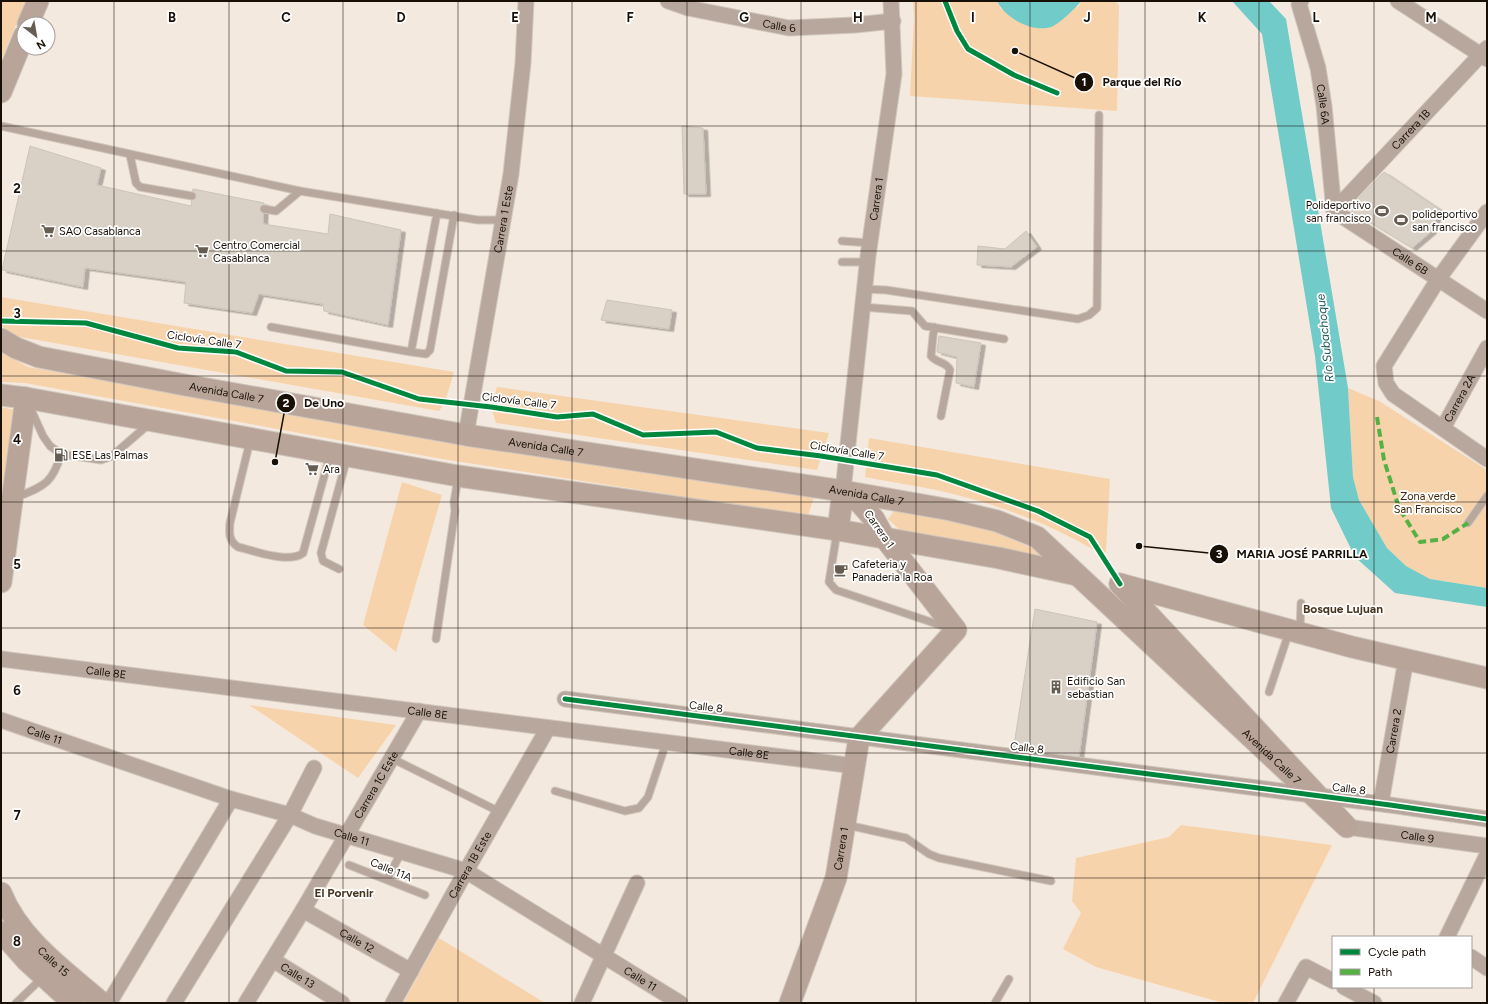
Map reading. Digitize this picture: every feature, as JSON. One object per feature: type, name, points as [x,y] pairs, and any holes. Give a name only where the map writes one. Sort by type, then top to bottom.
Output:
[{"type":"main road","points":[[31,16],[38,1]]},
{"type":"main road","points":[[1,92],[16,55]]},
{"type":"main road","name":"Avenida Calle 7","points":[[1,339],[16,348],[39,357],[185,385],[466,435],[843,491],[951,510],[997,521],[1037,537],[1347,827]]},
{"type":"main road","points":[[1,395],[26,398],[458,476],[884,537],[1120,584],[1295,631],[1487,678]]},
{"type":"main road","points":[[1,582],[26,398]]},
{"type":"main road","points":[[838,530],[843,491]]},
{"type":"main road","name":"Carrera 1","points":[[843,491],[860,503],[870,513],[884,537],[956,630]]},
{"type":"main road","name":"Avenida Calle 7","points":[[1120,584],[1347,827]]},
{"type":"main road","points":[[859,738],[956,630]]},
{"type":"main road","name":"Carrera 1","points":[[790,1003],[836,878],[859,738]]},
{"type":"main road","name":"Calle 15","points":[[1,893],[7,909],[34,944],[102,1003]]},
{"type":"main road","name":"Calle 15","points":[[1,932],[27,961],[73,1003]]},
{"type":"street","name":"Carrera 1 Este","points":[[466,435],[504,220],[523,63],[526,1]]},
{"type":"street","name":"Calle 6","points":[[668,1],[688,8],[706,9],[788,28],[855,25],[893,21]]},
{"type":"street","name":"Carrera 1","points":[[843,491],[867,262],[894,74],[891,1]]},
{"type":"street","name":"Calle 6A","points":[[1301,1],[1299,4],[1318,68],[1324,106],[1334,211]]},
{"type":"street","points":[[1398,1],[1485,54]]},
{"type":"street","name":"Carrera 1B","points":[[1334,211],[1485,54]]},
{"type":"street","name":"Calle 6B","points":[[1334,211],[1439,278],[1487,311]]},
{"type":"street","points":[[1487,212],[1439,278],[1384,366],[1386,383],[1392,394],[1487,459]]},
{"type":"street","name":"Carrera 2A","points":[[1443,428],[1487,348]]},
{"type":"street","name":"Calle 8E","points":[[1,659],[855,766]]},
{"type":"street","name":"Carrera 2","points":[[1381,803],[1406,659]]},
{"type":"street","name":"Calle 8","points":[[565,699],[859,738],[1381,803],[1487,819]]},
{"type":"street","name":"Carrera 1C Este","points":[[246,1003],[303,910],[419,711]]},
{"type":"street","name":"Calle 11","points":[[1,720],[230,799],[290,815],[315,826],[466,871],[603,957],[680,1003]]},
{"type":"street","name":"Carrera 1B Este","points":[[393,1003],[466,871],[548,728]]},
{"type":"street","points":[[174,1003],[290,815],[314,768]]},
{"type":"street","points":[[109,1003],[230,799]]},
{"type":"street","name":"Calle 9","points":[[1347,827],[1487,846]]},
{"type":"street","points":[[1447,936],[1487,855]]},
{"type":"street","points":[[582,1003],[637,883]]},
{"type":"street","name":"Calle 12","points":[[303,910],[411,971]]},
{"type":"street","points":[[1472,959],[1487,968]]},
{"type":"street","name":"Calle 13","points":[[273,960],[342,1003]]},
{"type":"street","points":[[1286,1003],[1306,967],[1332,980]]},
{"type":"street","points":[[1346,988],[1366,1001]]},
{"type":"lane","points":[[864,289],[886,290],[1078,319],[1089,315],[1096,308],[1099,115]]},
{"type":"lane","points":[[1,126],[92,144],[130,155],[300,191],[478,220],[504,220]]},
{"type":"lane","points":[[130,155],[136,183],[140,186],[192,196]]},
{"type":"lane","points":[[264,209],[276,211],[300,191]]},
{"type":"lane","points":[[411,352],[437,213]]},
{"type":"lane","points":[[271,327],[426,354],[430,350],[454,215]]},
{"type":"lane","points":[[842,241],[870,243]]},
{"type":"lane","points":[[842,262],[867,262]]},
{"type":"lane","points":[[863,307],[912,311],[921,323],[934,327],[1004,339]]},
{"type":"lane","points":[[934,327],[931,356],[934,360],[948,366],[950,370],[941,416]]},
{"type":"lane","points":[[26,398],[43,436],[50,446],[61,454],[101,460],[112,456],[152,421]]},
{"type":"lane","points":[[251,439],[230,523],[229,535],[232,543],[238,547],[285,557],[298,557],[304,553],[339,454]]},
{"type":"lane","points":[[12,499],[48,482],[56,471],[61,454]]},
{"type":"lane","points":[[339,454],[321,553],[323,562],[339,569]]},
{"type":"lane","points":[[436,639],[456,511],[454,502],[458,476]]},
{"type":"lane","points":[[1468,524],[1487,496]]},
{"type":"lane","points":[[838,530],[829,582],[831,587],[836,590],[956,630]]},
{"type":"lane","points":[[1269,692],[1295,631],[1301,603]]},
{"type":"lane","points":[[555,791],[625,811],[639,808],[648,797],[666,743]]},
{"type":"lane","points":[[392,758],[500,812]]},
{"type":"lane","points":[[845,825],[906,838],[929,854],[939,858],[1051,881]]},
{"type":"lane","points":[[387,879],[402,851]]},
{"type":"lane","name":"Calle 11A","points":[[349,864],[425,895]]},
{"type":"lane","points":[[16,1003],[43,976]]},
{"type":"lane","points":[[995,1003],[1009,979]]},
{"type":"green space","points":[[1,1],[26,1],[20,16],[16,16],[16,25],[1,61]]},
{"type":"green space","points":[[913,1],[997,1],[1001,9],[1078,7],[1081,1],[1115,1],[1119,5],[1117,111],[910,96],[914,17]]},
{"type":"green space","points":[[1,297],[454,372],[445,402],[439,411],[9,335],[1,324]]},
{"type":"green space","points":[[1,352],[28,367],[447,443],[814,497],[808,516],[442,459],[25,383],[1,382]]},
{"type":"green space","points":[[497,387],[829,433],[817,470],[496,423],[491,407]]},
{"type":"green space","name":"Zona verde San Francisco","points":[[1348,388],[1379,401],[1487,470],[1487,588],[1430,579],[1406,566],[1387,548],[1359,500],[1353,477]]},
{"type":"green space","points":[[1,407],[15,410],[1,515]]},
{"type":"green space","points":[[869,438],[1110,479],[1106,552],[1101,554],[1046,525],[989,504],[939,491],[865,477]]},
{"type":"green space","points":[[402,482],[442,495],[396,652],[363,625]]},
{"type":"green space","points":[[894,511],[977,524],[1062,561],[901,531],[888,519]]},
{"type":"green space","points":[[249,705],[396,725],[358,778]]},
{"type":"green space","points":[[1181,825],[1332,845],[1253,1003],[1223,1003],[1096,967],[1063,949],[1081,913],[1072,901],[1076,858],[1169,837]]},
{"type":"green space","points":[[439,938],[545,1003],[403,1003]]},
{"type":"water","points":[[997,1],[1081,1],[1072,11],[1054,26],[1036,28],[1020,23],[1006,13]]},
{"type":"water","name":"Río Subachoque","points":[[1232,1],[1269,1],[1286,19],[1348,388],[1353,477],[1359,500],[1387,548],[1406,566],[1430,579],[1487,588],[1487,607],[1395,593],[1355,557],[1331,508],[1315,356],[1262,34]]},
{"type":"building","points":[[682,126],[703,128],[706,194],[684,194]]},
{"type":"building","name":"Centro Comercial Casablanca","points":[[30,146],[101,168],[97,185],[191,206],[193,189],[264,203],[263,224],[328,234],[330,214],[401,230],[388,325],[324,311],[323,304],[259,294],[252,313],[184,303],[186,282],[85,268],[83,287],[2,270]]},
{"type":"building","name":"polideportivo san francisco","points":[[1384,172],[1439,209],[1432,231],[1412,248],[1348,209]]},
{"type":"building","points":[[1026,231],[1037,247],[1011,267],[977,265],[978,246],[1005,249]]},
{"type":"building","points":[[607,300],[672,310],[669,329],[601,320]]},
{"type":"building","points":[[939,336],[981,343],[974,387],[956,383],[957,357],[937,352]]},
{"type":"building","name":"Edificio San sebastian","points":[[1035,609],[1097,622],[1079,757],[1013,752]]},
{"type":"marked path","points":[[1377,417],[1384,460],[1399,508],[1420,542],[1443,539],[1468,523]]},
{"type":"cycle path","points":[[945,1],[957,31],[968,49],[1014,75],[1057,93]]},
{"type":"cycle path","name":"Ciclovía Calle 7","points":[[1,321],[86,323],[178,348],[236,352],[286,371],[342,372],[419,399],[491,407],[557,417],[593,414],[643,435],[716,432],[757,448],[821,456],[937,475],[1038,511],[1090,537],[1120,584]]},
{"type":"cycle path","points":[[565,699],[1390,805],[1487,819]]},
{"type":"place","name":"Parque del Río","points":[[1015,51]]},
{"type":"place","name":"Polideportivo san francisco","points":[[1382,211]]},
{"type":"place","name":"polideportivo san francisco","points":[[1401,220]]},
{"type":"place","name":"SAO Casablanca","points":[[48,231]]},
{"type":"place","name":"Centro Comercial Casablanca","points":[[202,251]]},
{"type":"place","name":"ESE Las Palmas","points":[[61,455]]},
{"type":"place","name":"De Uno","points":[[275,462]]},
{"type":"place","name":"Ara","points":[[312,469]]},
{"type":"place","name":"MARIA JOSÉ PARRILLA","points":[[1139,546]]},
{"type":"place","name":"Cafeteria y Panaderia la Roa","points":[[841,570]]},
{"type":"place","name":"Edificio San sebastian","points":[[1056,687]]},
{"type":"district","name":"Bosque Lujuan","points":[[1343,609]]},
{"type":"district","name":"El Porvenir","points":[[344,893]]}]
